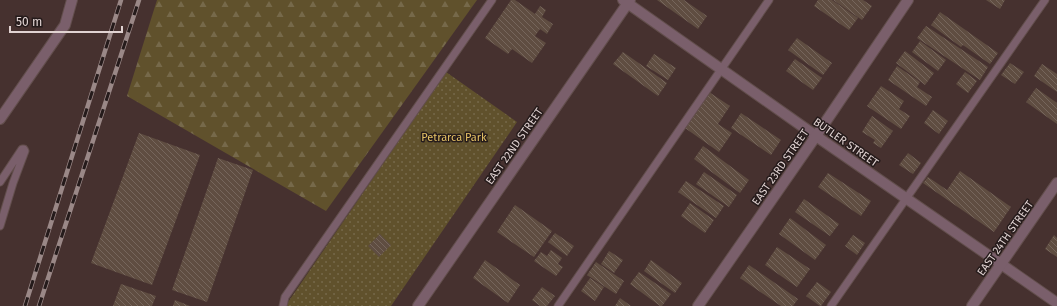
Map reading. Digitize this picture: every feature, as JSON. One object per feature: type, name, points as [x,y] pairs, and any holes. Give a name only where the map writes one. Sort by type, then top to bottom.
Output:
[{"type":"street","points":[[0,118],[65,25],[72,0]]},
{"type":"street","name":"EAST 23RD STREET","points":[[698,306],[908,0]]},
{"type":"street","name":"BUTLER STREET","points":[[627,1],[722,70],[1057,304]]},
{"type":"street","name":"EAST 22ND STREET","points":[[418,306],[627,1]]},
{"type":"street","name":"EAST 24TH STREET","points":[[972,306],[1057,183]]},
{"type":"lane","points":[[283,306],[285,297],[492,0]]},
{"type":"lane","points":[[558,306],[769,0]]},
{"type":"lane","points":[[831,306],[1045,0]]},
{"type":"lane","points":[[0,182],[22,149],[24,149],[25,151],[13,183],[0,226]]},
{"type":"green space","points":[[157,0],[477,0],[326,211],[127,96]]},
{"type":"green space","name":"Petrarca Park","points":[[446,72],[517,122],[391,306],[287,306],[286,305]]},
{"type":"building","points":[[511,0],[515,0],[535,14],[540,6],[546,10],[542,17],[553,24],[547,34],[540,29],[535,36],[546,43],[532,63],[512,49],[508,54],[485,38]]},
{"type":"building","points":[[657,0],[684,0],[707,16],[698,29]]},
{"type":"building","points":[[818,0],[832,0],[858,18],[849,30],[814,6]]},
{"type":"building","points":[[833,0],[863,0],[872,6],[862,20]]},
{"type":"building","points":[[986,0],[1005,0],[1000,9]]},
{"type":"building","points":[[940,12],[998,53],[990,64],[963,45],[961,47],[931,25]]},
{"type":"building","points":[[926,26],[988,67],[980,80],[917,38]]},
{"type":"building","points":[[797,38],[832,63],[823,75],[788,50]]},
{"type":"building","points":[[920,41],[946,60],[938,71],[912,52]]},
{"type":"building","points":[[905,51],[934,73],[925,85],[896,63]]},
{"type":"building","points":[[623,52],[667,83],[658,96],[613,64]]},
{"type":"building","points":[[654,54],[676,68],[668,80],[646,66]]},
{"type":"building","points":[[795,59],[822,78],[813,90],[786,71]]},
{"type":"building","points":[[1010,63],[1024,72],[1015,84],[1001,75]]},
{"type":"building","points":[[1042,64],[1057,74],[1057,92],[1034,76]]},
{"type":"building","points":[[897,66],[920,82],[917,87],[932,97],[926,106],[888,80]]},
{"type":"building","points":[[965,72],[977,81],[968,93],[956,84]]},
{"type":"building","points":[[881,86],[904,101],[899,109],[910,116],[901,129],[867,106]]},
{"type":"building","points":[[1036,88],[1057,103],[1057,124],[1026,102]]},
{"type":"building","points":[[709,92],[730,106],[718,124],[732,133],[719,152],[685,128]]},
{"type":"building","points":[[933,110],[948,121],[939,134],[924,123]]},
{"type":"building","points":[[741,113],[781,140],[771,155],[731,128]]},
{"type":"building","points":[[872,116],[893,131],[881,148],[873,143],[875,140],[862,132]]},
{"type":"building","points":[[139,133],[200,155],[152,285],[91,263]]},
{"type":"building","points":[[703,146],[749,180],[740,193],[694,159]]},
{"type":"building","points":[[908,153],[921,163],[913,174],[899,165]]},
{"type":"building","points":[[218,158],[253,170],[207,302],[172,290]]},
{"type":"building","points":[[960,171],[1011,207],[994,232],[923,183],[928,177],[947,190]]},
{"type":"building","points":[[704,172],[737,195],[729,207],[696,184]]},
{"type":"building","points":[[828,173],[871,201],[861,216],[818,187]]},
{"type":"building","points":[[686,181],[724,206],[716,218],[678,192]]},
{"type":"building","points":[[804,199],[839,224],[830,236],[795,212]]},
{"type":"building","points":[[690,203],[714,220],[705,233],[681,216]]},
{"type":"building","points":[[515,205],[552,231],[534,257],[497,232]]},
{"type":"building","points":[[790,218],[826,245],[815,260],[779,234]]},
{"type":"building","points":[[555,233],[574,246],[567,256],[548,242]]},
{"type":"building","points":[[380,234],[391,245],[379,257],[368,246]]},
{"type":"building","points":[[853,235],[865,243],[857,255],[845,246]]},
{"type":"building","points":[[1054,235],[1057,238],[1057,257],[1045,249]]},
{"type":"building","points":[[777,247],[810,269],[797,287],[765,265]]},
{"type":"building","points":[[551,250],[562,258],[558,264],[563,267],[556,276],[534,261],[541,252],[547,256]]},
{"type":"building","points":[[609,251],[623,260],[614,273],[601,264]]},
{"type":"building","points":[[485,260],[520,285],[508,303],[473,278]]},
{"type":"building","points":[[651,260],[682,283],[675,293],[644,271]]},
{"type":"building","points":[[596,262],[624,281],[616,294],[587,275]]},
{"type":"building","points":[[749,265],[798,299],[793,306],[781,306],[740,278]]},
{"type":"building","points":[[639,272],[671,294],[662,306],[630,284]]},
{"type":"building","points":[[590,278],[604,287],[595,301],[581,291]]},
{"type":"building","points":[[817,282],[831,292],[821,306],[806,296]]},
{"type":"building","points":[[121,284],[156,296],[152,306],[113,306]]},
{"type":"building","points":[[542,287],[555,296],[547,306],[540,306],[532,300]]},
{"type":"building","points":[[620,298],[631,306],[615,306]]},
{"type":"building","points":[[175,300],[190,306],[173,306]]},
{"type":"railway","points":[[25,306],[121,0]]},
{"type":"railway","points":[[39,306],[139,0]]}]
